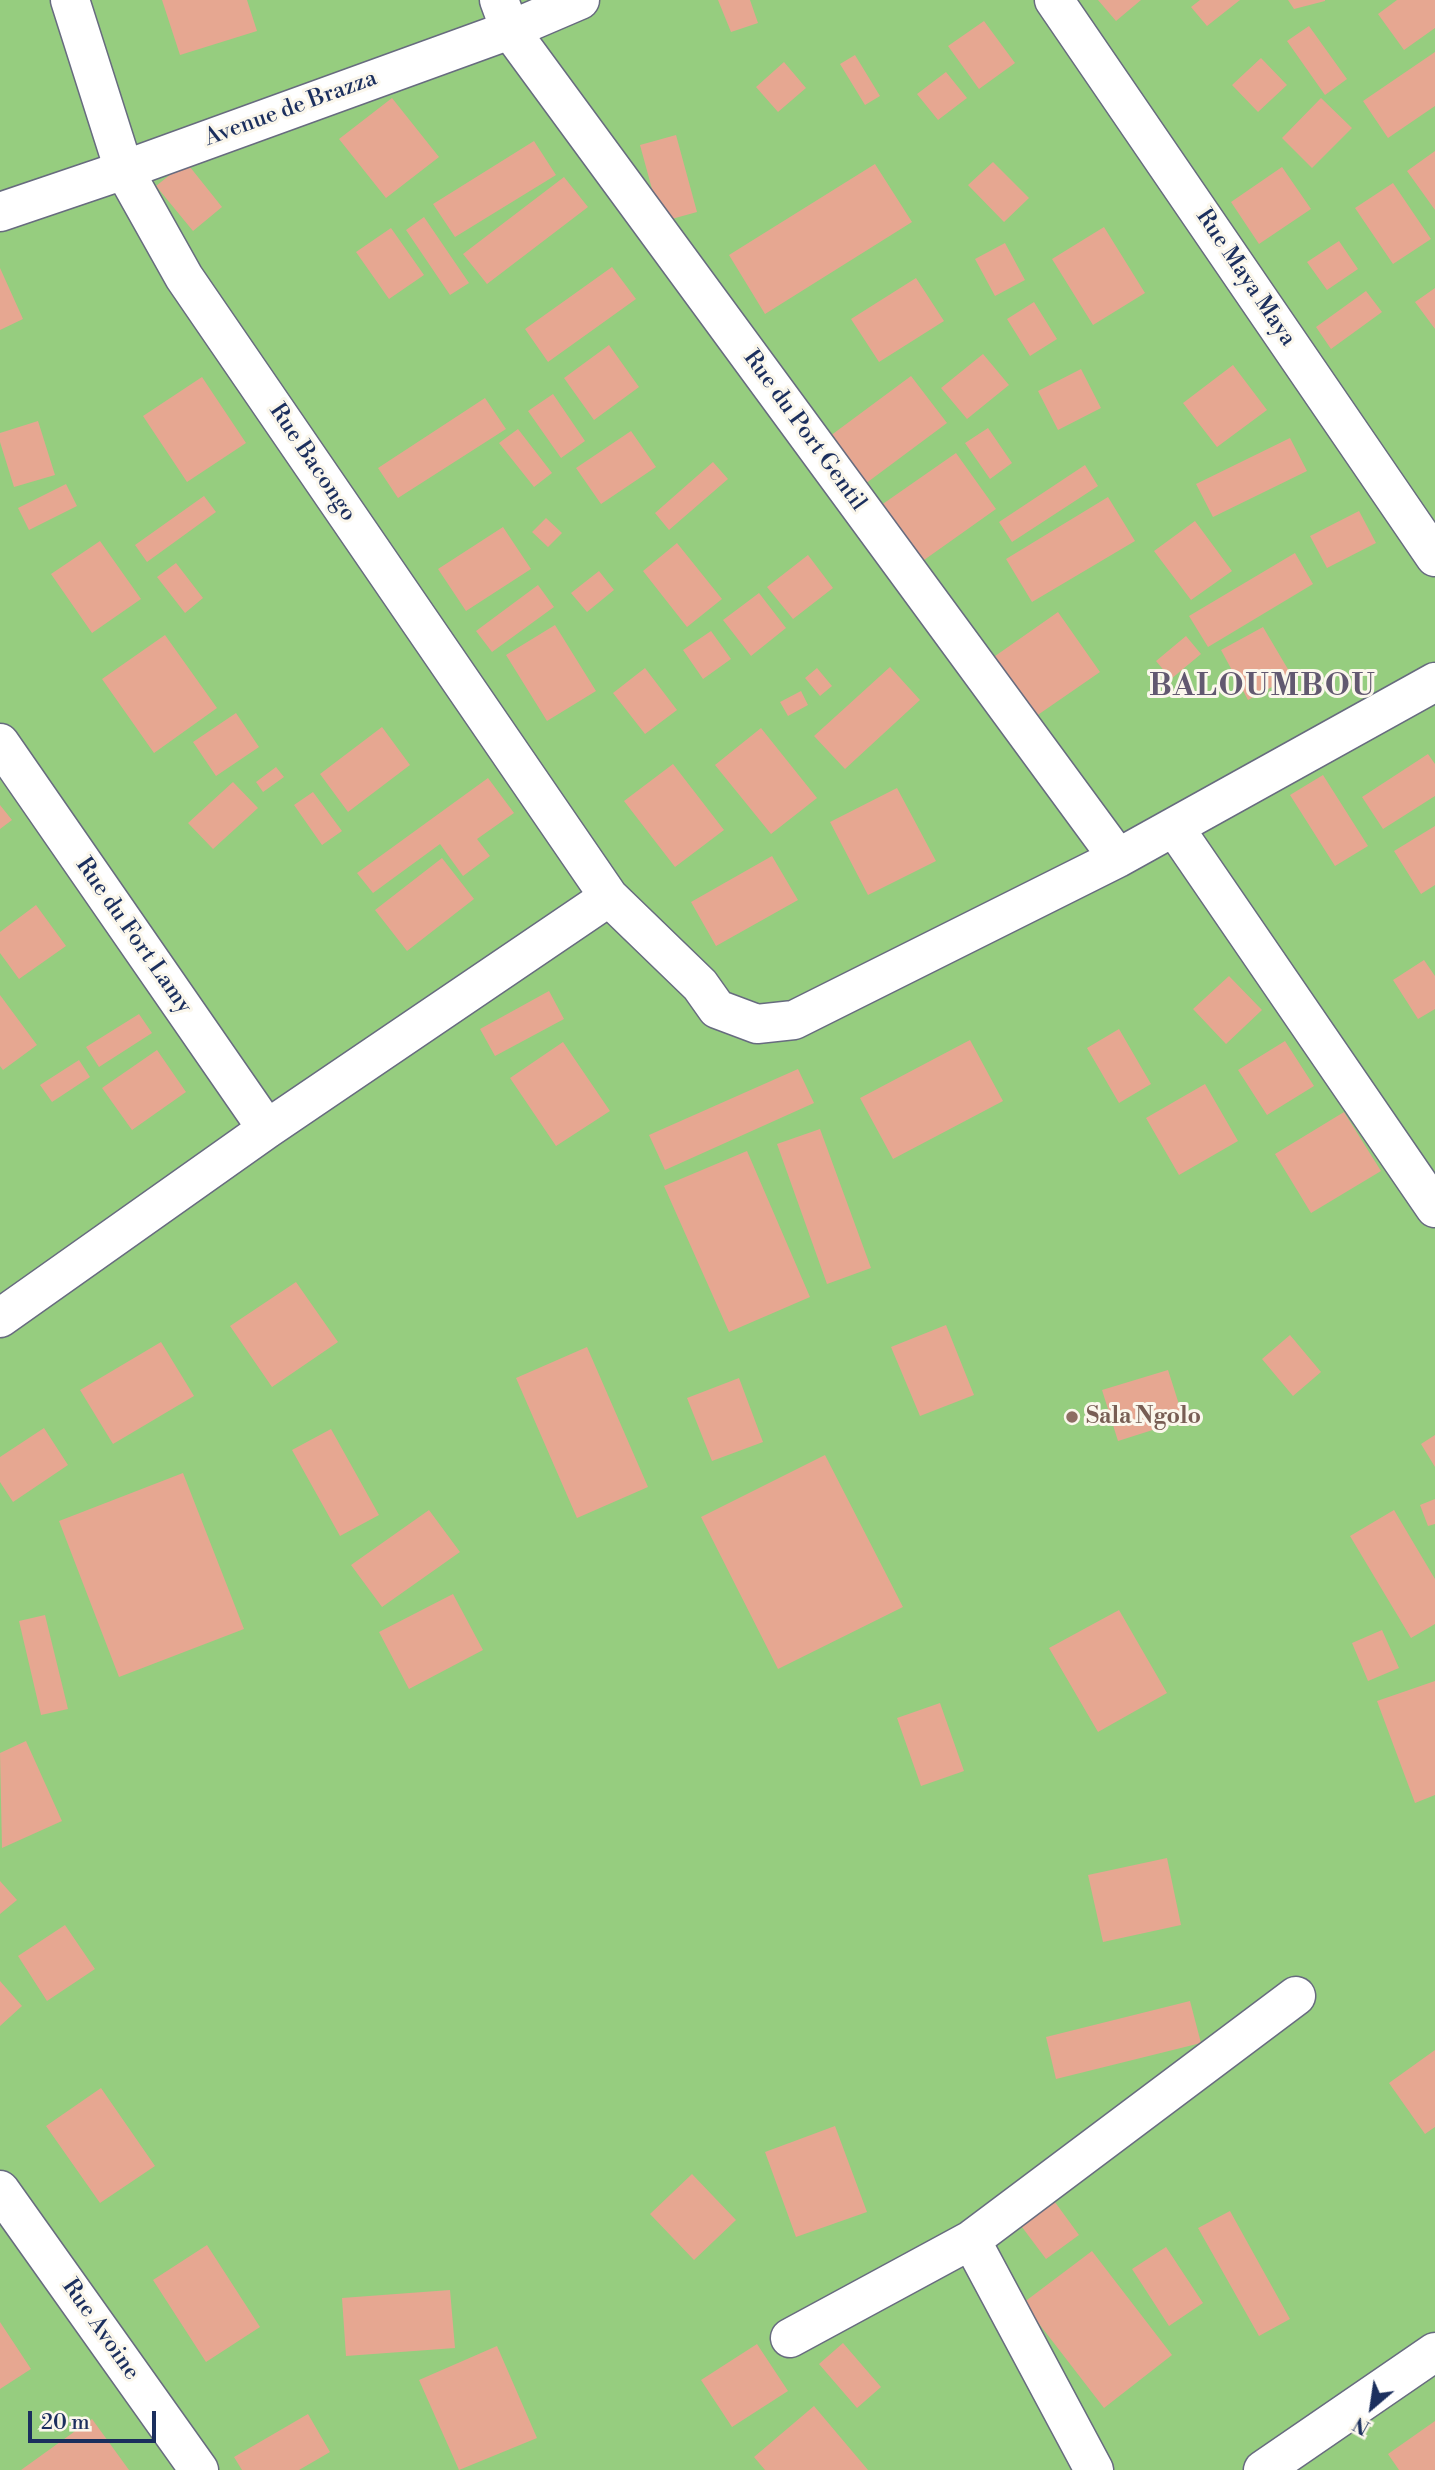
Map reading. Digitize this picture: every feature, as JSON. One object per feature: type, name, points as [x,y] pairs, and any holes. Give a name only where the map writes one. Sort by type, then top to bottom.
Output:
[{"type":"street","name":"Rue Bacongo","points":[[70,0],[124,170],[184,276],[609,897],[700,985],[717,1009],[757,1024],[794,1020],[1118,858],[1435,682]]},
{"type":"street","name":"Avenue de Brazza","points":[[0,212],[124,170],[504,15],[580,0]]},
{"type":"street","name":"Rue Maya Maya","points":[[1055,0],[1435,556]]},
{"type":"street","name":"Rue du Port Gentil","points":[[504,15],[1118,858]]},
{"type":"street","name":"Rue du Fort Lamy","points":[[0,743],[267,1129]]},
{"type":"street","points":[[1174,827],[1435,1208]]},
{"type":"street","points":[[0,1318],[267,1129],[609,897]]},
{"type":"street","points":[[790,2338],[971,2240],[1296,1996]]},
{"type":"street","name":"Rue Avoine","points":[[0,2190],[199,2470]]},
{"type":"street","points":[[971,2240],[1094,2470]]},
{"type":"street","points":[[1263,2470],[1435,2352]]},
{"type":"green space","points":[[0,0],[1435,0],[1435,2470],[0,2470]]},
{"type":"building","points":[[162,0],[247,0],[257,31],[180,55]]},
{"type":"building","points":[[718,0],[750,0],[758,23],[731,32]]},
{"type":"building","points":[[1098,0],[1141,0],[1116,21]]},
{"type":"building","points":[[1200,0],[1240,0],[1207,26],[1191,7]]},
{"type":"building","points":[[1288,0],[1325,0],[1325,1],[1294,9]]},
{"type":"building","points":[[1397,0],[1435,0],[1435,28],[1404,50],[1378,14]]},
{"type":"building","points":[[984,21],[1015,63],[979,89],[948,46]]},
{"type":"building","points":[[1309,26],[1347,79],[1325,95],[1287,41]]},
{"type":"building","points":[[1435,52],[1435,106],[1388,138],[1363,101]]},
{"type":"building","points":[[855,55],[880,96],[865,105],[840,64]]},
{"type":"building","points":[[1261,58],[1287,85],[1258,112],[1232,85]]},
{"type":"building","points":[[784,62],[806,88],[778,112],[756,87]]},
{"type":"building","points":[[946,72],[967,98],[938,120],[917,94]]},
{"type":"building","points":[[392,98],[439,157],[386,198],[339,139]]},
{"type":"building","points":[[1321,98],[1352,128],[1312,168],[1282,138]]},
{"type":"building","points":[[676,135],[697,212],[661,222],[640,145]]},
{"type":"building","points":[[534,141],[556,175],[455,237],[433,204]]},
{"type":"building","points":[[1435,151],[1435,210],[1407,171]]},
{"type":"building","points":[[186,162],[222,207],[193,231],[156,186]]},
{"type":"building","points":[[993,162],[1029,198],[1004,222],[968,185]]},
{"type":"building","points":[[875,164],[912,222],[765,314],[729,255]]},
{"type":"building","points":[[1282,167],[1311,209],[1259,244],[1231,202]]},
{"type":"building","points":[[564,177],[588,207],[487,284],[463,254]]},
{"type":"building","points":[[1393,183],[1431,239],[1393,264],[1355,208]]},
{"type":"building","points":[[424,217],[469,283],[450,295],[406,230]]},
{"type":"building","points":[[1104,227],[1145,293],[1093,325],[1052,259]]},
{"type":"building","points":[[391,228],[424,275],[389,299],[356,252]]},
{"type":"building","points":[[1339,241],[1358,269],[1327,290],[1307,262]]},
{"type":"building","points":[[1005,243],[1025,280],[995,296],[975,259]]},
{"type":"building","points":[[612,267],[636,299],[548,362],[525,329]]},
{"type":"building","points":[[0,268],[23,319],[0,330]]},
{"type":"building","points":[[916,278],[944,321],[879,362],[851,319]]},
{"type":"building","points":[[1435,288],[1435,329],[1415,302]]},
{"type":"building","points":[[1366,291],[1382,312],[1331,349],[1316,327]]},
{"type":"building","points":[[1034,302],[1057,339],[1030,356],[1007,319]]},
{"type":"building","points":[[609,345],[639,387],[594,420],[564,378]]},
{"type":"building","points":[[983,354],[1009,385],[967,419],[941,388]]},
{"type":"building","points":[[1233,365],[1267,410],[1217,447],[1183,403]]},
{"type":"building","points":[[1081,369],[1101,408],[1058,430],[1038,391]]},
{"type":"building","points":[[911,376],[947,423],[861,487],[826,439]]},
{"type":"building","points":[[202,377],[246,443],[187,482],[143,416]]},
{"type":"building","points":[[553,394],[585,441],[561,458],[528,411]]},
{"type":"building","points":[[485,398],[506,429],[398,498],[378,468]]},
{"type":"building","points":[[38,421],[55,475],[14,487],[0,442],[0,433]]},
{"type":"building","points":[[988,428],[1012,463],[990,479],[965,443]]},
{"type":"building","points":[[518,429],[552,473],[534,487],[499,443]]},
{"type":"building","points":[[631,431],[656,467],[601,504],[576,468]]},
{"type":"building","points":[[1290,438],[1307,471],[1213,517],[1196,484]]},
{"type":"building","points":[[956,453],[996,509],[917,565],[877,508]]},
{"type":"building","points":[[713,462],[728,479],[669,530],[655,513]]},
{"type":"building","points":[[1085,465],[1098,486],[1012,542],[999,522]]},
{"type":"building","points":[[66,484],[77,506],[29,530],[18,508]]},
{"type":"building","points":[[204,496],[216,512],[147,562],[135,545]]},
{"type":"building","points":[[1108,497],[1135,541],[1032,602],[1006,559]]},
{"type":"building","points":[[1359,511],[1376,543],[1327,568],[1310,536]]},
{"type":"building","points":[[546,518],[562,533],[548,547],[532,532]]},
{"type":"building","points":[[1195,521],[1232,571],[1191,600],[1154,551]]},
{"type":"building","points":[[503,527],[531,569],[466,611],[438,569]]},
{"type":"building","points":[[100,541],[141,599],[92,633],[51,574]]},
{"type":"building","points":[[677,543],[722,599],[687,627],[643,571]]},
{"type":"building","points":[[1295,553],[1313,584],[1208,647],[1189,616]]},
{"type":"building","points":[[808,555],[833,588],[793,619],[767,587]]},
{"type":"building","points":[[176,563],[203,598],[185,613],[157,577]]},
{"type":"building","points":[[599,571],[614,590],[587,612],[571,593]]},
{"type":"building","points":[[538,585],[554,607],[492,652],[476,631]]},
{"type":"building","points":[[759,593],[786,628],[751,656],[723,620]]},
{"type":"building","points":[[1058,612],[1100,672],[1029,721],[988,661]]},
{"type":"building","points":[[555,625],[596,691],[547,721],[506,655]]},
{"type":"building","points":[[1263,627],[1292,676],[1248,700],[1221,650]]},
{"type":"building","points":[[711,631],[731,659],[703,679],[683,650]]},
{"type":"building","points":[[165,635],[217,708],[154,753],[102,679]]},
{"type":"building","points":[[1186,636],[1201,654],[1171,679],[1156,661]]},
{"type":"building","points":[[890,667],[920,700],[845,769],[814,736]]},
{"type":"building","points":[[645,668],[677,710],[645,734],[613,693]]},
{"type":"building","points":[[817,668],[832,686],[820,696],[805,678]]},
{"type":"building","points":[[801,691],[808,705],[788,716],[780,702]]},
{"type":"building","points":[[236,713],[259,747],[216,776],[193,742]]},
{"type":"building","points":[[382,727],[410,765],[348,812],[320,774]]},
{"type":"building","points":[[761,728],[817,798],[771,834],[715,765]]},
{"type":"building","points":[[1428,754],[1435,764],[1435,796],[1383,829],[1362,797]]},
{"type":"building","points":[[673,764],[724,830],[675,867],[624,801]]},
{"type":"building","points":[[276,767],[284,777],[263,792],[256,782]]},
{"type":"building","points":[[1323,775],[1368,846],[1335,866],[1290,795]]},
{"type":"building","points":[[488,778],[514,813],[477,839],[490,856],[463,876],[440,844],[373,893],[357,873]]},
{"type":"building","points":[[233,782],[258,808],[213,849],[188,823]]},
{"type":"building","points":[[897,788],[936,861],[868,895],[830,822]]},
{"type":"building","points":[[313,792],[342,831],[322,845],[294,805]]},
{"type":"building","points":[[0,805],[12,820],[0,829]]},
{"type":"building","points":[[1435,826],[1435,885],[1421,894],[1394,851]]},
{"type":"building","points":[[772,856],[798,900],[716,946],[691,902]]},
{"type":"building","points":[[442,858],[474,899],[407,951],[375,910]]},
{"type":"building","points":[[36,905],[66,946],[19,979],[0,953],[0,932]]},
{"type":"building","points":[[1424,960],[1435,976],[1435,1009],[1418,1019],[1393,980]]},
{"type":"building","points":[[1229,976],[1262,1010],[1226,1044],[1193,1009]]},
{"type":"building","points":[[549,991],[564,1019],[495,1056],[480,1029]]},
{"type":"building","points":[[0,995],[37,1045],[3,1070],[0,1066]]},
{"type":"building","points":[[139,1014],[152,1033],[99,1067],[86,1047]]},
{"type":"building","points":[[1119,1029],[1151,1084],[1119,1103],[1087,1048]]},
{"type":"building","points":[[970,1040],[1003,1101],[893,1159],[860,1098]]},
{"type":"building","points":[[1285,1041],[1314,1086],[1267,1115],[1238,1070]]},
{"type":"building","points":[[563,1042],[610,1111],[556,1146],[510,1078]]},
{"type":"building","points":[[157,1050],[186,1092],[132,1130],[102,1088]]},
{"type":"building","points":[[79,1060],[90,1077],[52,1102],[40,1085]]},
{"type":"building","points":[[798,1069],[814,1103],[665,1170],[649,1135]]},
{"type":"building","points":[[1205,1084],[1238,1141],[1179,1175],[1146,1118]]},
{"type":"building","points":[[1344,1112],[1381,1171],[1311,1213],[1275,1154]]},
{"type":"building","points":[[820,1129],[871,1268],[827,1284],[777,1144]]},
{"type":"building","points":[[747,1151],[810,1297],[729,1332],[664,1186]]},
{"type":"building","points":[[296,1282],[338,1342],[272,1387],[230,1326]]},
{"type":"building","points":[[946,1325],[974,1395],[920,1416],[891,1347]]},
{"type":"building","points":[[1290,1335],[1321,1372],[1293,1396],[1262,1359]]},
{"type":"building","points":[[161,1342],[194,1396],[113,1444],[80,1390]]},
{"type":"building","points":[[587,1347],[648,1487],[577,1518],[516,1378]]},
{"type":"building","points":[[1168,1370],[1184,1420],[1118,1441],[1102,1390]]},
{"type":"building","points":[[739,1378],[763,1442],[712,1461],[687,1398]]},
{"type":"building","points":[[44,1428],[68,1465],[13,1502],[0,1482],[0,1457]]},
{"type":"building","points":[[331,1429],[379,1515],[340,1536],[292,1450]]},
{"type":"building","points":[[1435,1435],[1435,1467],[1421,1444]]},
{"type":"building","points":[[825,1455],[903,1607],[778,1669],[701,1517]]},
{"type":"building","points":[[183,1473],[244,1629],[119,1677],[59,1521]]},
{"type":"building","points":[[1435,1499],[1435,1524],[1428,1526],[1420,1505]]},
{"type":"building","points":[[429,1510],[460,1552],[382,1607],[351,1565]]},
{"type":"building","points":[[1394,1510],[1435,1579],[1435,1624],[1411,1638],[1350,1536]]},
{"type":"building","points":[[453,1594],[483,1650],[409,1689],[379,1632]]},
{"type":"building","points":[[1119,1610],[1167,1693],[1098,1732],[1049,1648]]},
{"type":"building","points":[[45,1615],[68,1709],[41,1715],[19,1621]]},
{"type":"building","points":[[1382,1630],[1399,1668],[1368,1681],[1352,1643]]},
{"type":"building","points":[[1435,1681],[1435,1795],[1415,1803],[1377,1701]]},
{"type":"building","points":[[940,1703],[964,1771],[921,1786],[897,1718]]},
{"type":"building","points":[[26,1741],[62,1821],[2,1848],[0,1753]]},
{"type":"building","points":[[1167,1858],[1181,1925],[1103,1942],[1088,1875]]},
{"type":"building","points":[[0,1881],[17,1900],[0,1914]]},
{"type":"building","points":[[65,1925],[95,1969],[47,2001],[18,1956]]},
{"type":"building","points":[[0,1981],[22,2006],[0,2026]]},
{"type":"building","points":[[1190,2001],[1201,2043],[1056,2079],[1046,2037]]},
{"type":"building","points":[[1435,2050],[1435,2127],[1425,2134],[1389,2083]]},
{"type":"building","points":[[101,2088],[155,2166],[100,2203],[46,2126]]},
{"type":"building","points":[[835,2126],[867,2212],[796,2237],[765,2152]]},
{"type":"building","points":[[692,2174],[736,2220],[694,2260],[650,2214]]},
{"type":"building","points":[[1052,2198],[1079,2235],[1046,2259],[1019,2223]]},
{"type":"building","points":[[1230,2211],[1290,2319],[1259,2336],[1198,2228]]},
{"type":"building","points":[[207,2245],[260,2327],[206,2362],[153,2280]]},
{"type":"building","points":[[1166,2247],[1203,2303],[1169,2326],[1132,2269]]},
{"type":"building","points":[[1092,2251],[1172,2355],[1104,2408],[1023,2303]]},
{"type":"building","points":[[450,2290],[455,2348],[346,2356],[342,2298]]},
{"type":"building","points":[[0,2322],[31,2369],[0,2389]]},
{"type":"building","points":[[843,2343],[881,2387],[857,2408],[819,2364]]},
{"type":"building","points":[[757,2344],[788,2391],[732,2427],[701,2380]]},
{"type":"building","points":[[497,2346],[537,2438],[459,2470],[419,2380]]},
{"type":"building","points":[[814,2406],[868,2470],[765,2470],[754,2457]]},
{"type":"building","points":[[308,2414],[330,2452],[299,2470],[242,2470],[234,2457]]},
{"type":"building","points":[[92,2419],[129,2470],[21,2470]]},
{"type":"building","points":[[1435,2421],[1435,2470],[1399,2470],[1388,2454]]},
{"type":"place","name":"Sala Ngolo","points":[[1072,1417]]},
{"type":"district","name":"BALOUMBOU","points":[[1263,688]]}]
